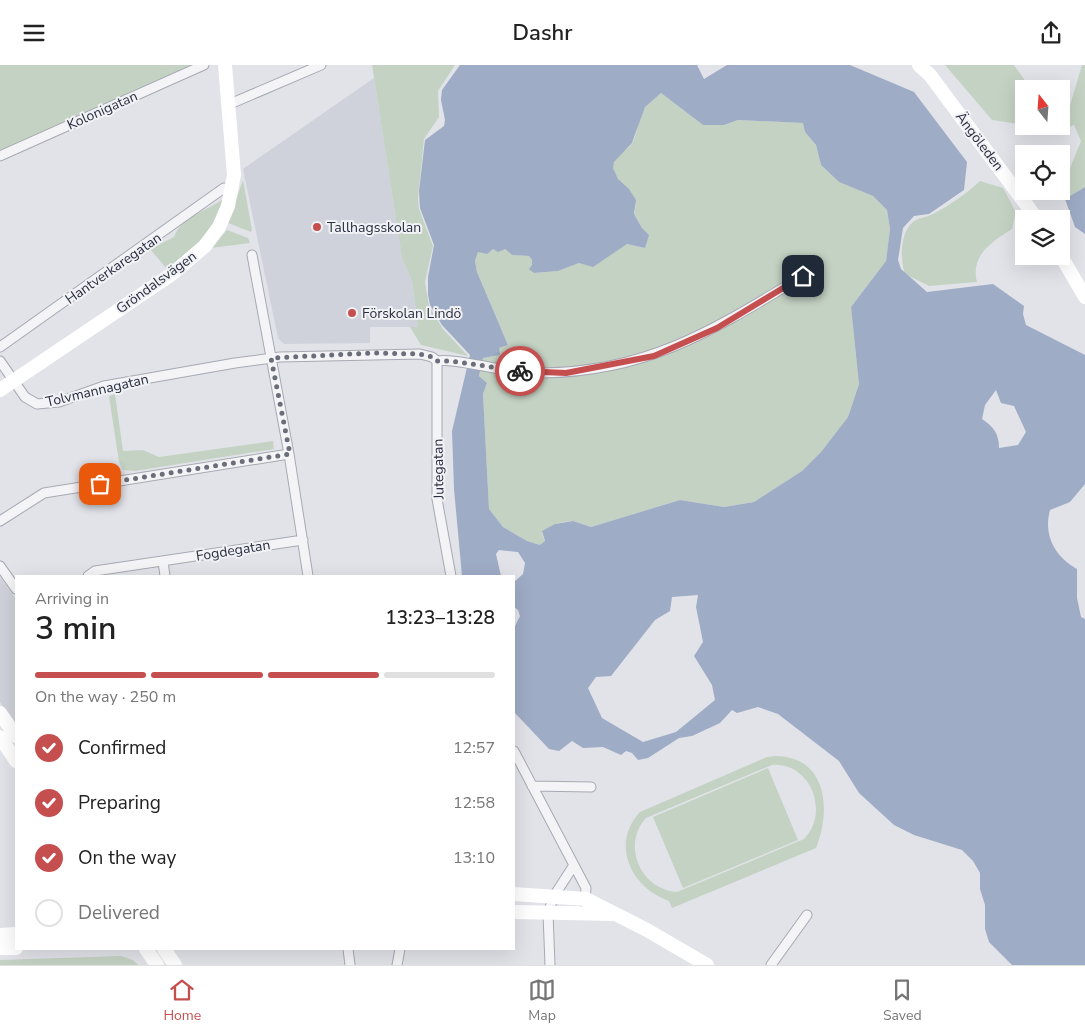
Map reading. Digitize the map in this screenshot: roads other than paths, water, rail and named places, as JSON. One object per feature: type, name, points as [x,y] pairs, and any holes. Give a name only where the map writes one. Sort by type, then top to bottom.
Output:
[{"type":"main road","name":"Gröndalsvägen","points":[[0,390],[172,275],[196,256],[209,240],[226,211],[234,175],[230,104],[225,65]]},
{"type":"main road","name":"Ängöleden","points":[[919,65],[930,75],[1031,210]]},
{"type":"main road","points":[[1066,265],[1085,297]]},
{"type":"main road","points":[[0,713],[15,758]]},
{"type":"main road","points":[[515,894],[586,899],[707,965]]},
{"type":"main road","points":[[515,912],[616,914]]},
{"type":"main road","points":[[0,935],[15,933]]},
{"type":"main road","points":[[0,949],[15,948]]},
{"type":"main road","points":[[147,950],[157,965]]},
{"type":"main road","points":[[165,950],[176,965]]},
{"type":"street","name":"Kolonigatan","points":[[0,156],[204,65]]},
{"type":"street","points":[[230,104],[321,65]]},
{"type":"street","name":"Hantverkaregatan","points":[[0,347],[224,188]]},
{"type":"street","points":[[252,255],[290,454],[308,575]]},
{"type":"street","name":"Tolvmannagatan","points":[[0,361],[12,381],[30,402],[50,403],[73,398],[104,386],[271,358],[372,353],[420,354],[432,357],[436,361],[464,363],[531,373],[566,373],[654,356],[717,328],[803,276]]},
{"type":"street","name":"Jutegatan","points":[[436,361],[437,499],[450,575]]},
{"type":"street","points":[[0,521],[44,493],[290,454]]},
{"type":"street","name":"Fogdegatan","points":[[89,575],[95,571],[303,539]]},
{"type":"street","points":[[163,561],[165,575]]},
{"type":"street","points":[[0,566],[15,588]]},
{"type":"street","points":[[515,753],[586,888],[586,899],[582,914]]},
{"type":"street","points":[[532,786],[591,787]]},
{"type":"street","points":[[550,965],[548,913],[554,896],[574,865]]},
{"type":"street","points":[[771,965],[807,915]]},
{"type":"street","points":[[348,950],[350,965]]},
{"type":"street","points":[[397,965],[400,950]]},
{"type":"water","points":[[460,65],[697,65],[704,79],[727,65],[850,65],[914,92],[967,162],[964,190],[929,214],[914,216],[903,228],[898,260],[901,269],[927,292],[993,284],[1024,306],[1023,314],[1026,325],[1085,355],[1085,484],[1070,502],[1050,510],[1048,528],[1057,552],[1077,569],[1077,598],[1081,617],[1085,619],[1085,965],[1012,965],[989,942],[985,929],[985,905],[980,889],[980,873],[973,861],[962,850],[914,835],[894,825],[859,793],[839,761],[778,714],[758,707],[737,713],[732,710],[720,723],[692,736],[679,738],[648,758],[638,760],[632,753],[626,751],[621,755],[603,747],[583,748],[572,741],[559,751],[549,749],[515,713],[515,626],[520,616],[515,608],[515,581],[523,574],[525,563],[518,552],[499,550],[496,554],[501,575],[462,575],[454,489],[452,431],[470,355],[442,325],[430,305],[428,295],[428,277],[434,245],[420,208],[419,191],[425,140],[444,126],[445,120],[441,100],[442,90]],"holes":[[[661,93],[703,125],[724,125],[738,120],[803,123],[805,132],[816,145],[821,165],[839,182],[873,196],[887,210],[890,229],[886,261],[851,307],[859,384],[848,417],[821,452],[802,471],[754,502],[724,507],[680,500],[591,527],[573,521],[555,524],[542,531],[545,541],[540,545],[527,541],[503,527],[489,509],[483,394],[487,383],[479,376],[483,358],[500,355],[499,348],[508,345],[477,272],[475,261],[478,252],[487,254],[493,249],[498,252],[505,249],[512,255],[529,256],[532,260],[532,265],[529,269],[534,273],[558,271],[579,263],[593,267],[627,244],[645,248],[649,235],[642,228],[634,214],[636,200],[629,189],[618,179],[613,168],[614,162],[632,143],[645,107]],[[996,390],[1001,403],[1014,406],[1026,432],[1018,445],[999,448],[995,431],[982,419],[985,405]],[[698,595],[696,607],[703,642],[694,656],[712,685],[715,700],[676,732],[643,742],[602,718],[588,688],[596,677],[611,676],[655,620],[670,611],[672,597]]]},
{"type":"water","points":[[1085,187],[1085,234],[1075,227],[1065,200],[1070,200],[1070,196]]},
{"type":"place","name":"Tallhagsskolan","points":[[317,227]]},
{"type":"place","name":"Förskolan Lindö","points":[[352,313]]}]
